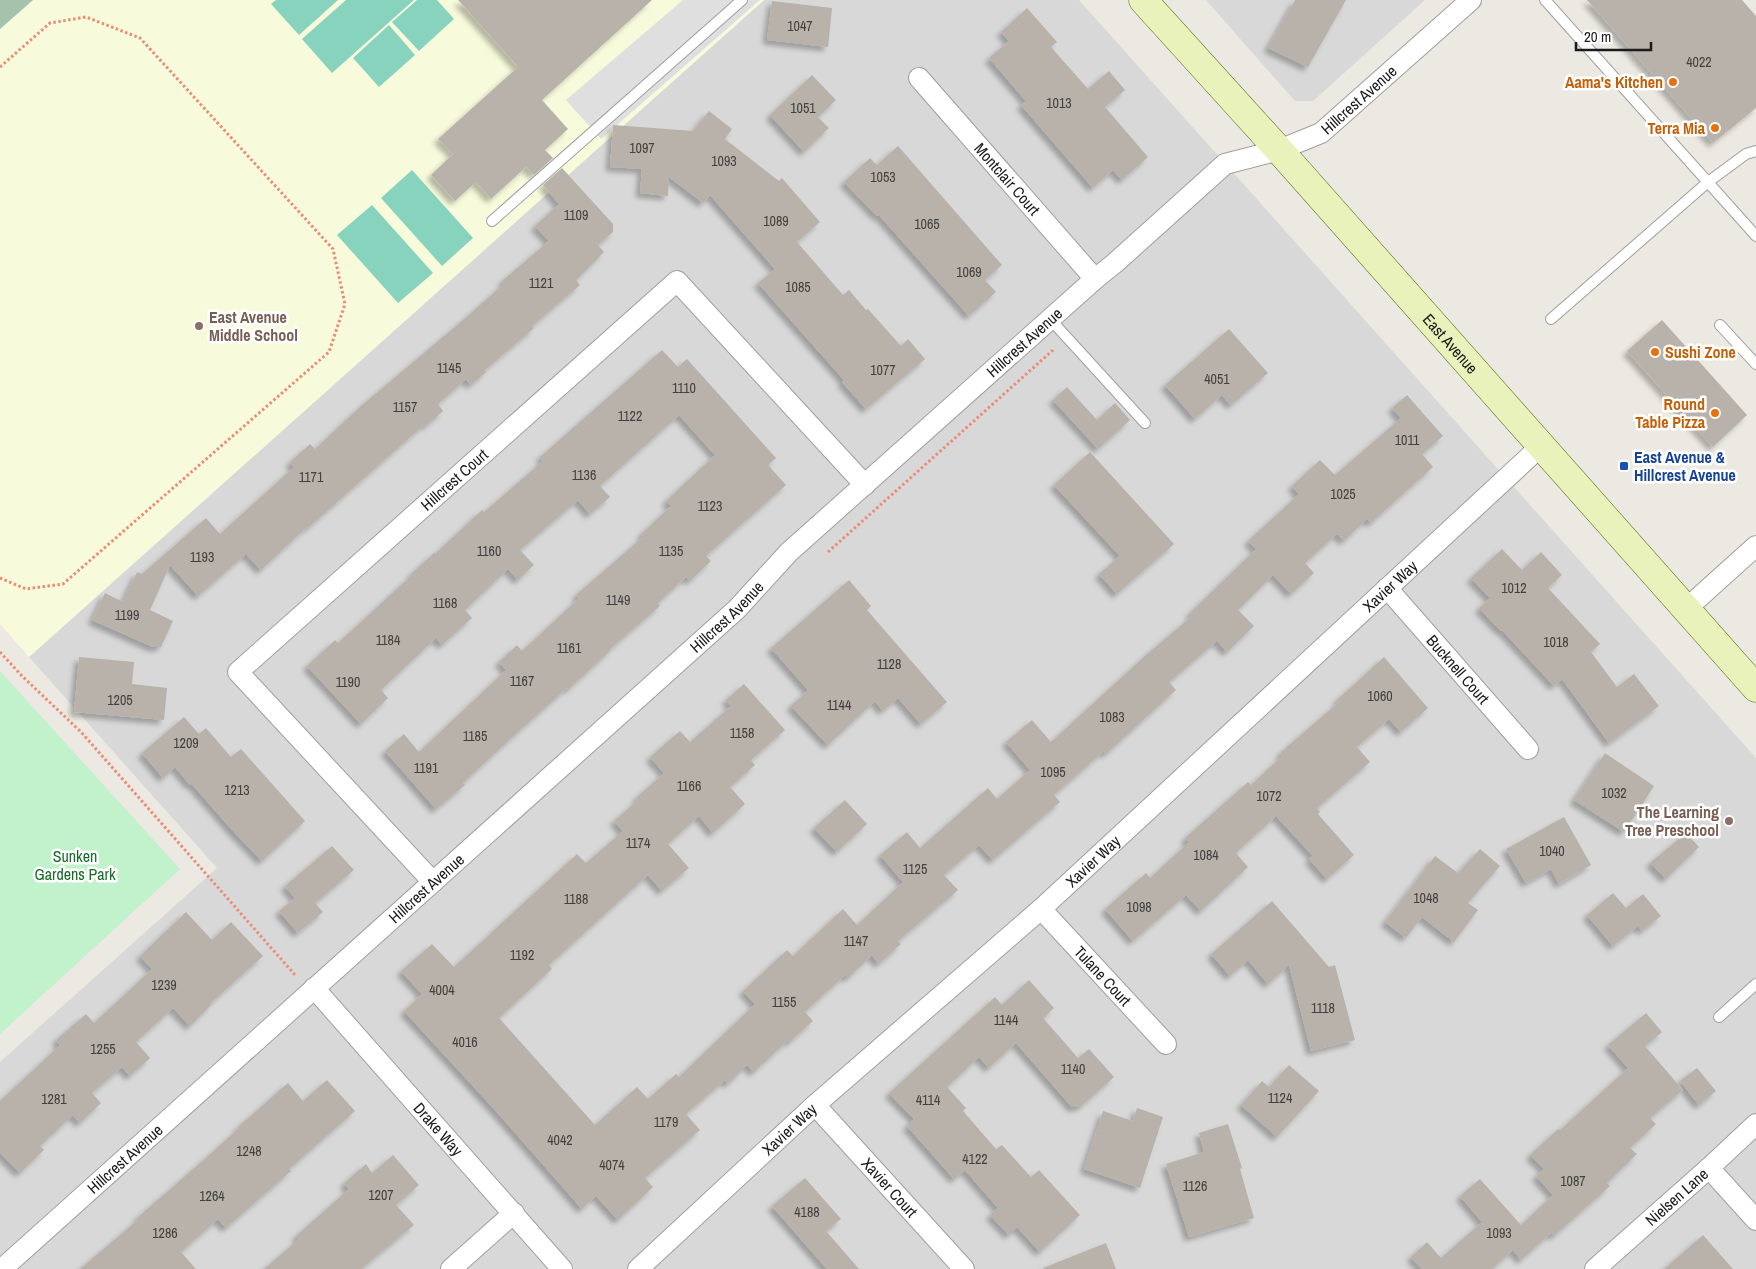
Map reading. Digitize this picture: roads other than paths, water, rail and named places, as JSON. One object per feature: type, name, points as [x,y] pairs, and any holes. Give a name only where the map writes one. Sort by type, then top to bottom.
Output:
[{"type":"main road","name":"East Avenue","points":[[1143,0],[1279,150],[1756,688]]},
{"type":"street","name":"Hillcrest Avenue","points":[[2,1269],[738,609],[789,552],[1225,164],[1279,150],[1322,134],[1471,0]]},
{"type":"street","name":"Montclair Court","points":[[919,78],[1095,279]]},
{"type":"street","name":"Hillcrest Court","points":[[433,882],[238,672],[678,281],[865,485]]},
{"type":"street","name":"Xavier Way","points":[[638,1269],[815,1105],[1041,910],[1541,446]]},
{"type":"street","points":[[1686,609],[1756,546]]},
{"type":"street","name":"Bucknell Court","points":[[1387,588],[1528,749]]},
{"type":"street","name":"Tulane Court","points":[[1041,910],[1166,1044]]},
{"type":"street","name":"Drake Way","points":[[313,990],[562,1269]]},
{"type":"street","name":"Xavier Court","points":[[815,1105],[964,1269]]},
{"type":"street","name":"Nielsen Lane","points":[[1595,1269],[1756,1124]]},
{"type":"street","points":[[1709,1168],[1756,1220]]},
{"type":"street","points":[[451,1269],[514,1213]]},
{"type":"lane","points":[[492,222],[742,0]]},
{"type":"lane","points":[[1545,0],[1756,236]]},
{"type":"lane","points":[[1551,320],[1708,182],[1746,154],[1756,151]]},
{"type":"lane","points":[[1050,319],[1145,423]]},
{"type":"lane","points":[[1720,325],[1756,364]]},
{"type":"lane","points":[[1719,1017],[1756,984]]},
{"type":"place","name":"Aama's Kitchen","points":[[1673,82]]},
{"type":"place","name":"Terra Mia","points":[[1715,128]]},
{"type":"place","name":"East Avenue Middle School","points":[[199,326]]},
{"type":"place","name":"Sushi Zone","points":[[1655,352]]},
{"type":"place","name":"Round Table Pizza","points":[[1715,413]]},
{"type":"place","name":"East Avenue & Hillcrest Avenue","points":[[1624,466]]},
{"type":"place","name":"The Learning Tree Preschool","points":[[1729,821]]},
{"type":"park label","name":"Sunken Gardens Park","points":[[75,865]]}]
